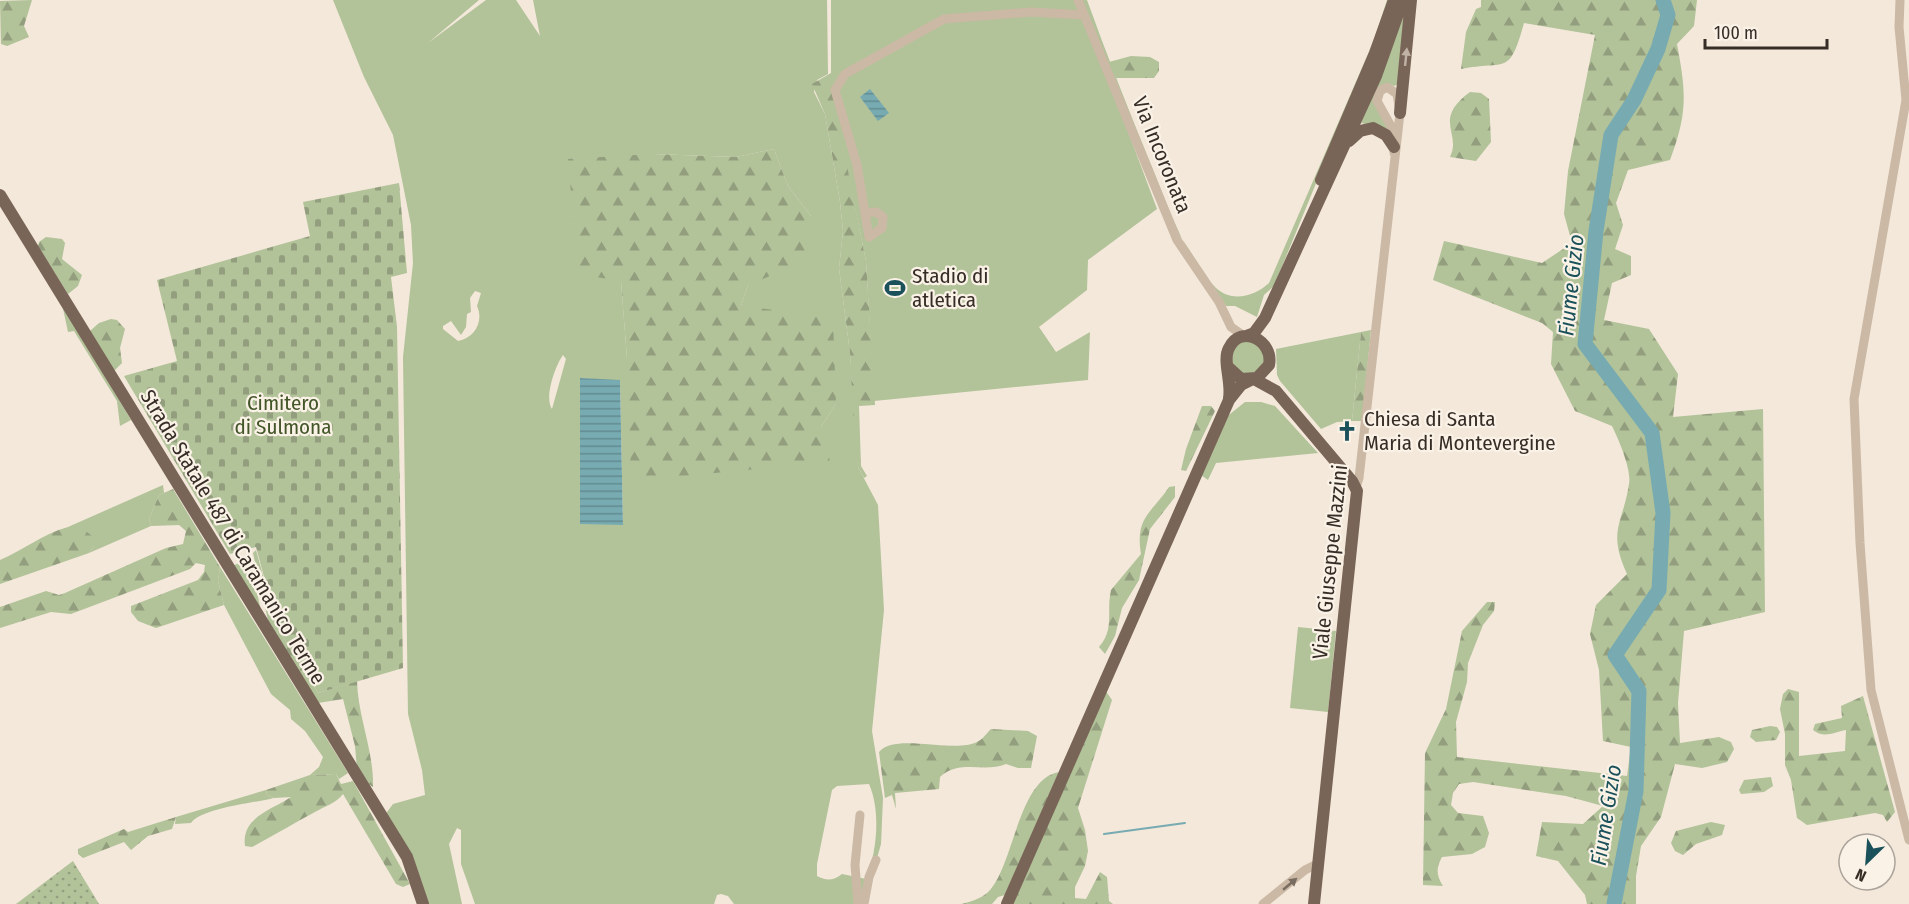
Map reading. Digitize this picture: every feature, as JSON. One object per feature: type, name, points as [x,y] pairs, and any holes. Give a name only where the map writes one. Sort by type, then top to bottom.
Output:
[{"type":"main road","points":[[1298,243],[1394,0]]},
{"type":"main road","points":[[1229,400],[1231,380],[1226,358],[1230,346],[1254,333],[1265,318],[1346,144],[1384,56],[1403,0]]},
{"type":"main road","points":[[1400,113],[1411,0]]},
{"type":"main road","points":[[1346,144],[1360,131],[1373,128],[1386,135],[1394,150]]},
{"type":"main road","name":"Strada Statale 487 di Caramanico Terme","points":[[0,195],[407,857],[423,904]]},
{"type":"main road","points":[[1265,318],[1265,344],[1272,382],[1276,391],[1356,488]]},
{"type":"main road","points":[[1245,336],[1258,338],[1265,344]]},
{"type":"main road","points":[[1007,904],[1229,400],[1241,385],[1264,373],[1270,362]]},
{"type":"main road","points":[[1228,367],[1238,377],[1253,380],[1276,391]]},
{"type":"main road","name":"Viale Giuseppe Mazzini","points":[[1314,904],[1356,488]]},
{"type":"street","name":"Via Incoronata","points":[[1078,0],[1173,232],[1234,330],[1245,336]]},
{"type":"street","points":[[1900,0],[1899,27],[1906,100],[1854,399],[1860,543],[1871,690],[1909,840]]},
{"type":"street","points":[[865,213],[854,155],[835,90],[845,74],[944,19],[1031,12],[1084,15]]},
{"type":"street","name":"Viale Giuseppe Mazzini","points":[[1356,488],[1400,113],[1396,91],[1389,87],[1382,89],[1377,103],[1392,128],[1394,150]]},
{"type":"street","name":"Via Incoronata","points":[[1226,317],[1230,346]]},
{"type":"street","points":[[1344,471],[1353,469],[1361,460]]},
{"type":"street","points":[[858,904],[855,865],[860,815]]},
{"type":"street","points":[[864,904],[869,877],[876,860]]},
{"type":"street","points":[[1263,904],[1305,870],[1317,864]]},
{"type":"green space","points":[[32,0],[24,26],[29,37],[7,46],[1,44],[0,1]]},
{"type":"green space","points":[[333,0],[479,0],[428,43],[486,0],[516,0],[540,36],[533,0],[827,0],[828,74],[817,80],[814,92],[825,114],[840,202],[843,231],[839,268],[850,353],[858,467],[878,505],[884,610],[872,731],[883,798],[881,844],[864,904],[734,904],[728,896],[721,894],[717,895],[714,904],[475,904],[461,864],[461,830],[457,828],[449,844],[462,904],[423,904],[384,816],[393,804],[425,795],[422,770],[408,714],[403,357],[413,263],[411,225],[393,135],[364,77]],"holes":[[[774,149],[788,186],[811,216],[748,285],[741,306],[836,404],[821,427],[627,359],[621,281],[653,154],[736,157]],[[475,291],[481,293],[477,306],[479,323],[473,333],[458,341],[443,329],[443,326],[451,321],[461,335],[466,327],[467,314],[471,312],[470,298]],[[563,355],[566,359],[552,409],[550,390]],[[580,378],[620,381],[623,525]],[[869,784],[875,806],[876,831],[873,857],[866,879],[842,874],[830,879],[817,876],[817,864],[832,790],[837,786]]]},
{"type":"green space","points":[[831,0],[1079,0],[1157,209],[1088,260],[1087,290],[1039,327],[1056,352],[1090,332],[1088,380],[874,401],[866,261],[831,91]]},
{"type":"green space","points":[[1082,0],[1087,0],[1171,215],[1183,240],[1177,231]]},
{"type":"green space","points":[[1387,0],[1391,0],[1274,286],[1264,295],[1257,317],[1235,306],[1226,306],[1209,280],[1222,293],[1236,296],[1250,294],[1269,283],[1374,40]]},
{"type":"green space","points":[[1481,0],[1697,0],[1694,26],[1677,44],[1684,102],[1680,128],[1670,160],[1628,170],[1616,203],[1623,225],[1615,249],[1631,256],[1631,275],[1612,283],[1604,320],[1649,329],[1678,374],[1673,417],[1763,409],[1765,612],[1684,631],[1678,703],[1680,743],[1719,737],[1731,742],[1734,749],[1727,762],[1702,768],[1675,764],[1661,817],[1641,846],[1636,876],[1636,904],[1587,904],[1585,895],[1558,861],[1536,856],[1542,822],[1583,824],[1603,806],[1566,796],[1473,782],[1459,784],[1453,793],[1451,805],[1458,813],[1483,816],[1489,833],[1485,847],[1472,854],[1442,857],[1438,872],[1443,886],[1423,885],[1425,753],[1446,709],[1462,631],[1487,602],[1495,602],[1494,611],[1483,625],[1468,663],[1467,682],[1456,722],[1457,757],[1627,776],[1631,747],[1603,741],[1599,670],[1590,634],[1596,605],[1627,574],[1621,559],[1617,537],[1629,478],[1627,463],[1618,438],[1612,426],[1575,411],[1551,364],[1553,332],[1542,323],[1433,280],[1444,241],[1542,263],[1572,243],[1564,214],[1568,171],[1595,35],[1524,23],[1510,59],[1497,65],[1461,69],[1466,32],[1476,9],[1481,7]]},
{"type":"green space","points":[[1404,15],[1398,84],[1394,86],[1388,83],[1378,88],[1390,130],[1361,123]]},
{"type":"green space","points":[[1131,56],[1150,57],[1159,62],[1159,71],[1154,78],[1116,78],[1109,62]]},
{"type":"green space","points":[[831,73],[832,91],[866,261],[875,405],[859,406],[861,466],[867,476],[864,478],[858,467],[855,450],[850,353],[839,268],[843,231],[840,202],[825,114],[812,84]]},
{"type":"green space","points":[[1470,92],[1481,93],[1489,99],[1491,142],[1476,161],[1450,157],[1453,141],[1450,119],[1459,102]]},
{"type":"green space","points":[[774,149],[788,186],[811,216],[809,260],[748,285],[741,306],[833,317],[836,404],[821,427],[830,462],[631,481],[627,359],[621,281],[578,274],[568,159],[653,154],[736,157]]},
{"type":"green space","name":"Cimitero di Sulmona","points":[[399,183],[407,273],[391,277],[397,327],[403,668],[318,693],[278,629],[256,547],[230,554],[124,376],[177,361],[157,280],[310,236],[303,202]]},
{"type":"green space","points":[[46,237],[62,239],[65,243],[62,259],[82,275],[78,286],[68,294],[38,246],[39,242]]},
{"type":"green space","points":[[1183,240],[1209,280],[1195,261]]},
{"type":"green space","points":[[62,304],[131,420],[120,426],[117,401],[74,331],[68,332]]},
{"type":"green space","points":[[111,319],[117,320],[125,329],[120,348],[122,363],[114,371],[90,331],[99,323]]},
{"type":"green space","points":[[1371,330],[1362,421],[1352,421],[1361,332]]},
{"type":"green space","points":[[1361,332],[1352,421],[1337,422],[1321,429],[1280,381],[1277,375],[1276,349]]},
{"type":"green space","points":[[1242,341],[1259,344],[1266,360],[1256,374],[1244,375],[1232,364],[1233,348]]},
{"type":"green space","points":[[1245,402],[1261,402],[1275,406],[1318,453],[1216,463],[1208,480],[1201,475],[1225,418]]},
{"type":"green space","points":[[1202,406],[1211,406],[1215,411],[1186,471],[1181,470],[1186,449]]},
{"type":"green space","points":[[163,485],[164,493],[159,495],[149,519],[151,526],[89,553],[94,546],[68,527]]},
{"type":"green space","points":[[1175,486],[1175,497],[1150,529],[1139,580],[1122,608],[1115,636],[1105,654],[1099,647],[1109,627],[1111,590],[1141,554],[1140,532],[1146,517],[1169,487]]},
{"type":"green space","points":[[173,489],[220,567],[218,581],[224,605],[156,628],[138,621],[131,612],[131,606],[198,580],[204,572],[205,565],[196,563],[190,569],[71,614],[51,612],[0,628],[0,607],[46,591],[59,595],[65,593],[166,548],[183,544],[186,531],[179,525],[151,526],[149,519],[159,495]]},
{"type":"green space","points":[[68,527],[82,528],[92,536],[94,546],[89,553],[0,584],[0,560]]},
{"type":"green space","points":[[256,550],[278,629],[277,637],[269,625],[253,553]]},
{"type":"green space","points":[[243,562],[251,564],[261,611],[231,566]]},
{"type":"green space","points":[[220,567],[348,773],[339,779],[336,774],[310,775],[319,767],[323,757],[305,731],[291,719],[290,710],[271,694],[224,605],[218,581]]},
{"type":"green space","points":[[1298,627],[1336,631],[1328,712],[1290,708]]},
{"type":"green space","points":[[278,629],[318,693],[357,681],[371,760],[373,787],[365,782],[357,769],[355,746],[343,699],[318,703],[277,637]]},
{"type":"green space","points":[[1788,689],[1799,692],[1799,756],[1845,751],[1846,730],[1821,734],[1813,730],[1815,724],[1842,718],[1841,706],[1863,696],[1895,812],[1887,822],[1883,815],[1875,813],[1807,825],[1797,818],[1791,780],[1785,765],[1785,734],[1780,709],[1783,694]]},
{"type":"green space","points":[[1105,690],[1112,700],[1078,808],[1085,830],[1088,851],[1085,866],[1075,887],[1075,898],[1086,899],[1100,872],[1107,877],[1109,901],[1113,904],[1011,904]]},
{"type":"green space","points":[[1770,726],[1777,727],[1780,732],[1776,740],[1756,742],[1750,737],[1752,730]]},
{"type":"green space","points":[[991,729],[1028,731],[1037,736],[1031,768],[1018,768],[1006,764],[990,767],[964,767],[947,772],[940,777],[939,789],[895,793],[896,809],[892,795],[885,798],[879,752],[887,746],[911,743],[967,745],[979,741]]},
{"type":"green space","points":[[1059,772],[1005,895],[998,897],[992,904],[961,904],[984,895],[996,881],[1017,826],[1034,790],[1045,778]]},
{"type":"green space","points":[[336,774],[341,784],[353,781],[410,884],[403,887],[396,884],[343,794],[333,803],[252,847],[245,846],[245,836],[253,821],[291,797],[274,798],[267,795],[266,790],[310,775]]},
{"type":"green space","points":[[1771,777],[1773,786],[1764,792],[1741,794],[1739,790],[1744,780]]},
{"type":"green space","points":[[266,790],[267,795],[274,798],[206,813],[191,823],[175,824],[176,817]]},
{"type":"green space","points":[[176,817],[172,829],[148,836],[131,850],[124,842],[83,858],[78,854],[78,849],[124,829],[128,832]]},
{"type":"green space","points":[[1711,822],[1725,825],[1722,835],[1696,844],[1683,855],[1675,851],[1671,843],[1676,831]]},
{"type":"green space","points":[[73,861],[99,904],[16,904]]},
{"type":"water","points":[[870,89],[889,113],[878,121],[860,97]]},
{"type":"water","points":[[580,378],[620,380],[623,525],[580,524]]},
{"type":"waterway","name":"Fiume Gizio","points":[[1614,904],[1636,791],[1639,691],[1615,655],[1659,590],[1663,513],[1652,433],[1585,344],[1596,231],[1611,135],[1634,100],[1658,49],[1668,15],[1663,0]]},
{"type":"waterway","points":[[1104,834],[1185,823]]},
{"type":"place","name":"Stadio di atletica","points":[[895,288]]},
{"type":"place","name":"Chiesa di Santa Maria di Montevergine","points":[[1347,431]]}]
